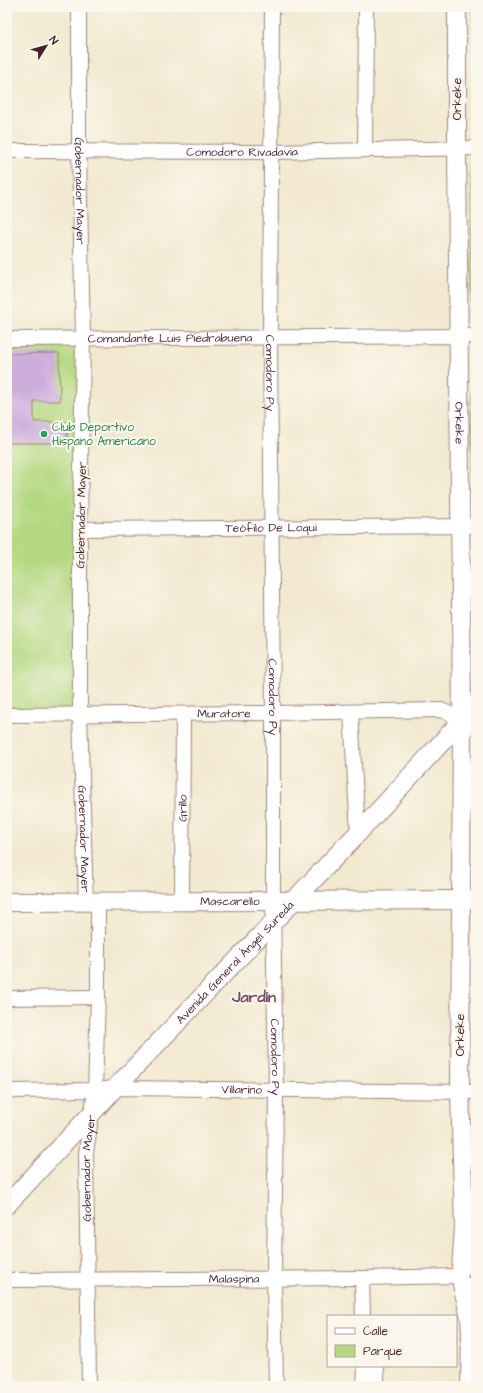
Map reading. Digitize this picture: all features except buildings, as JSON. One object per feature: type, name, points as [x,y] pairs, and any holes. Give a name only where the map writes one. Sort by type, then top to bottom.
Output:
[{"type":"main road","name":"Orkeke","points":[[457,7],[457,148],[468,336],[469,526],[468,1092],[461,1277],[470,1318],[470,1386]]},
{"type":"main road","name":"Avenida General Ángel Sureda","points":[[10,1196],[92,1113],[114,1088],[358,833],[469,723],[476,705]]},
{"type":"main road","name":"Mascarello","points":[[7,902],[292,902],[469,900]]},
{"type":"main road","points":[[464,1228],[470,1245],[476,1254]]},
{"type":"main road","points":[[476,1258],[468,1261],[461,1277],[465,1289],[476,1295]]},
{"type":"street","name":"Gobernador Mayer","points":[[79,7],[79,151],[83,338],[80,529],[80,715],[98,997],[95,1090],[86,1153],[89,1386]]},
{"type":"street","name":"Comodoro Py","points":[[272,7],[270,338],[273,902],[276,1090],[274,1278],[276,1386]]},
{"type":"street","points":[[365,150],[366,7]]},
{"type":"street","name":"Comodoro Rivadavia","points":[[7,151],[271,152],[476,148]]},
{"type":"street","name":"Comandante Luis Piedrabuena","points":[[7,339],[468,336]]},
{"type":"street","name":"Teófilo De Loqui","points":[[80,529],[469,526]]},
{"type":"street","name":"Muratore","points":[[7,715],[442,710],[469,723]]},
{"type":"street","points":[[351,712],[358,833]]},
{"type":"street","name":"Grillo","points":[[182,902],[183,714]]},
{"type":"street","points":[[7,998],[98,997]]},
{"type":"street","name":"Villarino","points":[[7,1091],[95,1090],[114,1088],[468,1092]]},
{"type":"street","name":"Malaspina","points":[[7,1280],[461,1277]]},
{"type":"street","points":[[362,1278],[363,1315]]},
{"type":"street","points":[[364,1386],[365,1367]]},
{"type":"street","points":[[377,1367],[377,1386]]},
{"type":"shaded area","points":[[472,7],[476,7],[476,132],[474,132]]},
{"type":"green space","points":[[476,157],[476,326],[472,324],[471,164]]},
{"type":"green space","name":"Club Deportivo Hispano Americano","points":[[83,338],[80,715],[7,714],[7,339]]},
{"type":"green space","points":[[475,344],[476,517],[472,507],[472,348]]},
{"type":"green space","points":[[470,1245],[476,1254],[476,1295],[470,1293],[460,1276]]},
{"type":"place","name":"Club Deportivo Hispano Americano","points":[[44,434]]},
{"type":"district","name":"Jardín","points":[[254,996]]}]
